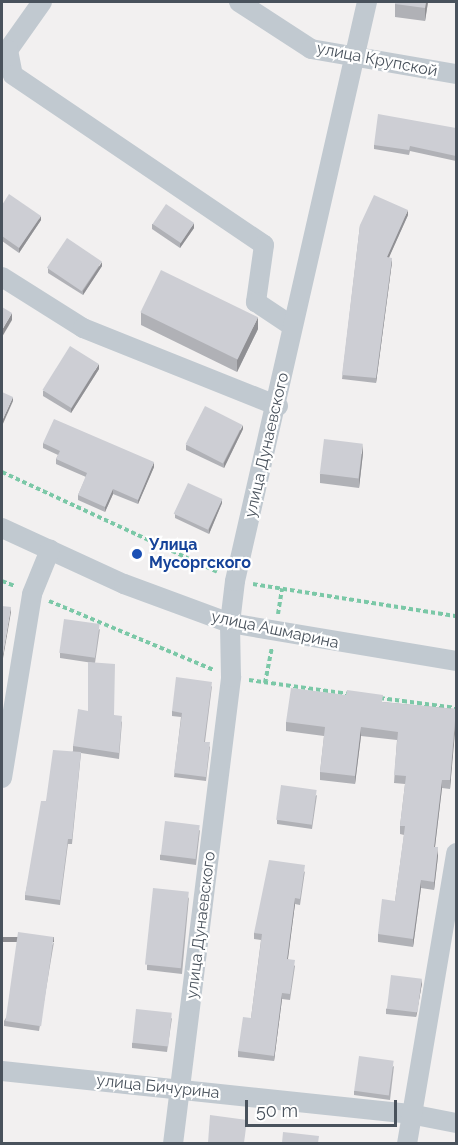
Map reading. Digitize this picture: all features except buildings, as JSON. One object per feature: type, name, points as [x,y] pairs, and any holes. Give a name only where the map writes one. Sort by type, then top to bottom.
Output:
[{"type":"street","points":[[42,2],[8,50],[13,75],[264,245],[256,302],[292,326]]},
{"type":"street","name":"улица Крупской","points":[[239,2],[311,49],[456,74]]},
{"type":"street","name":"улица Дунаевского","points":[[174,1143],[231,677],[230,623],[235,581],[278,406],[292,326],[367,2]]},
{"type":"street","points":[[2,278],[83,328],[278,406]]},
{"type":"street","name":"улица Ашмарина","points":[[2,528],[144,591],[230,623],[456,661]]},
{"type":"street","points":[[2,778],[32,594],[50,550]]},
{"type":"street","points":[[407,1143],[410,1114],[456,853]]},
{"type":"street","name":"улица Бичурина","points":[[2,1071],[410,1114],[456,1123]]},
{"type":"place","name":"Улица Мусоргского","points":[[137,554]]}]
